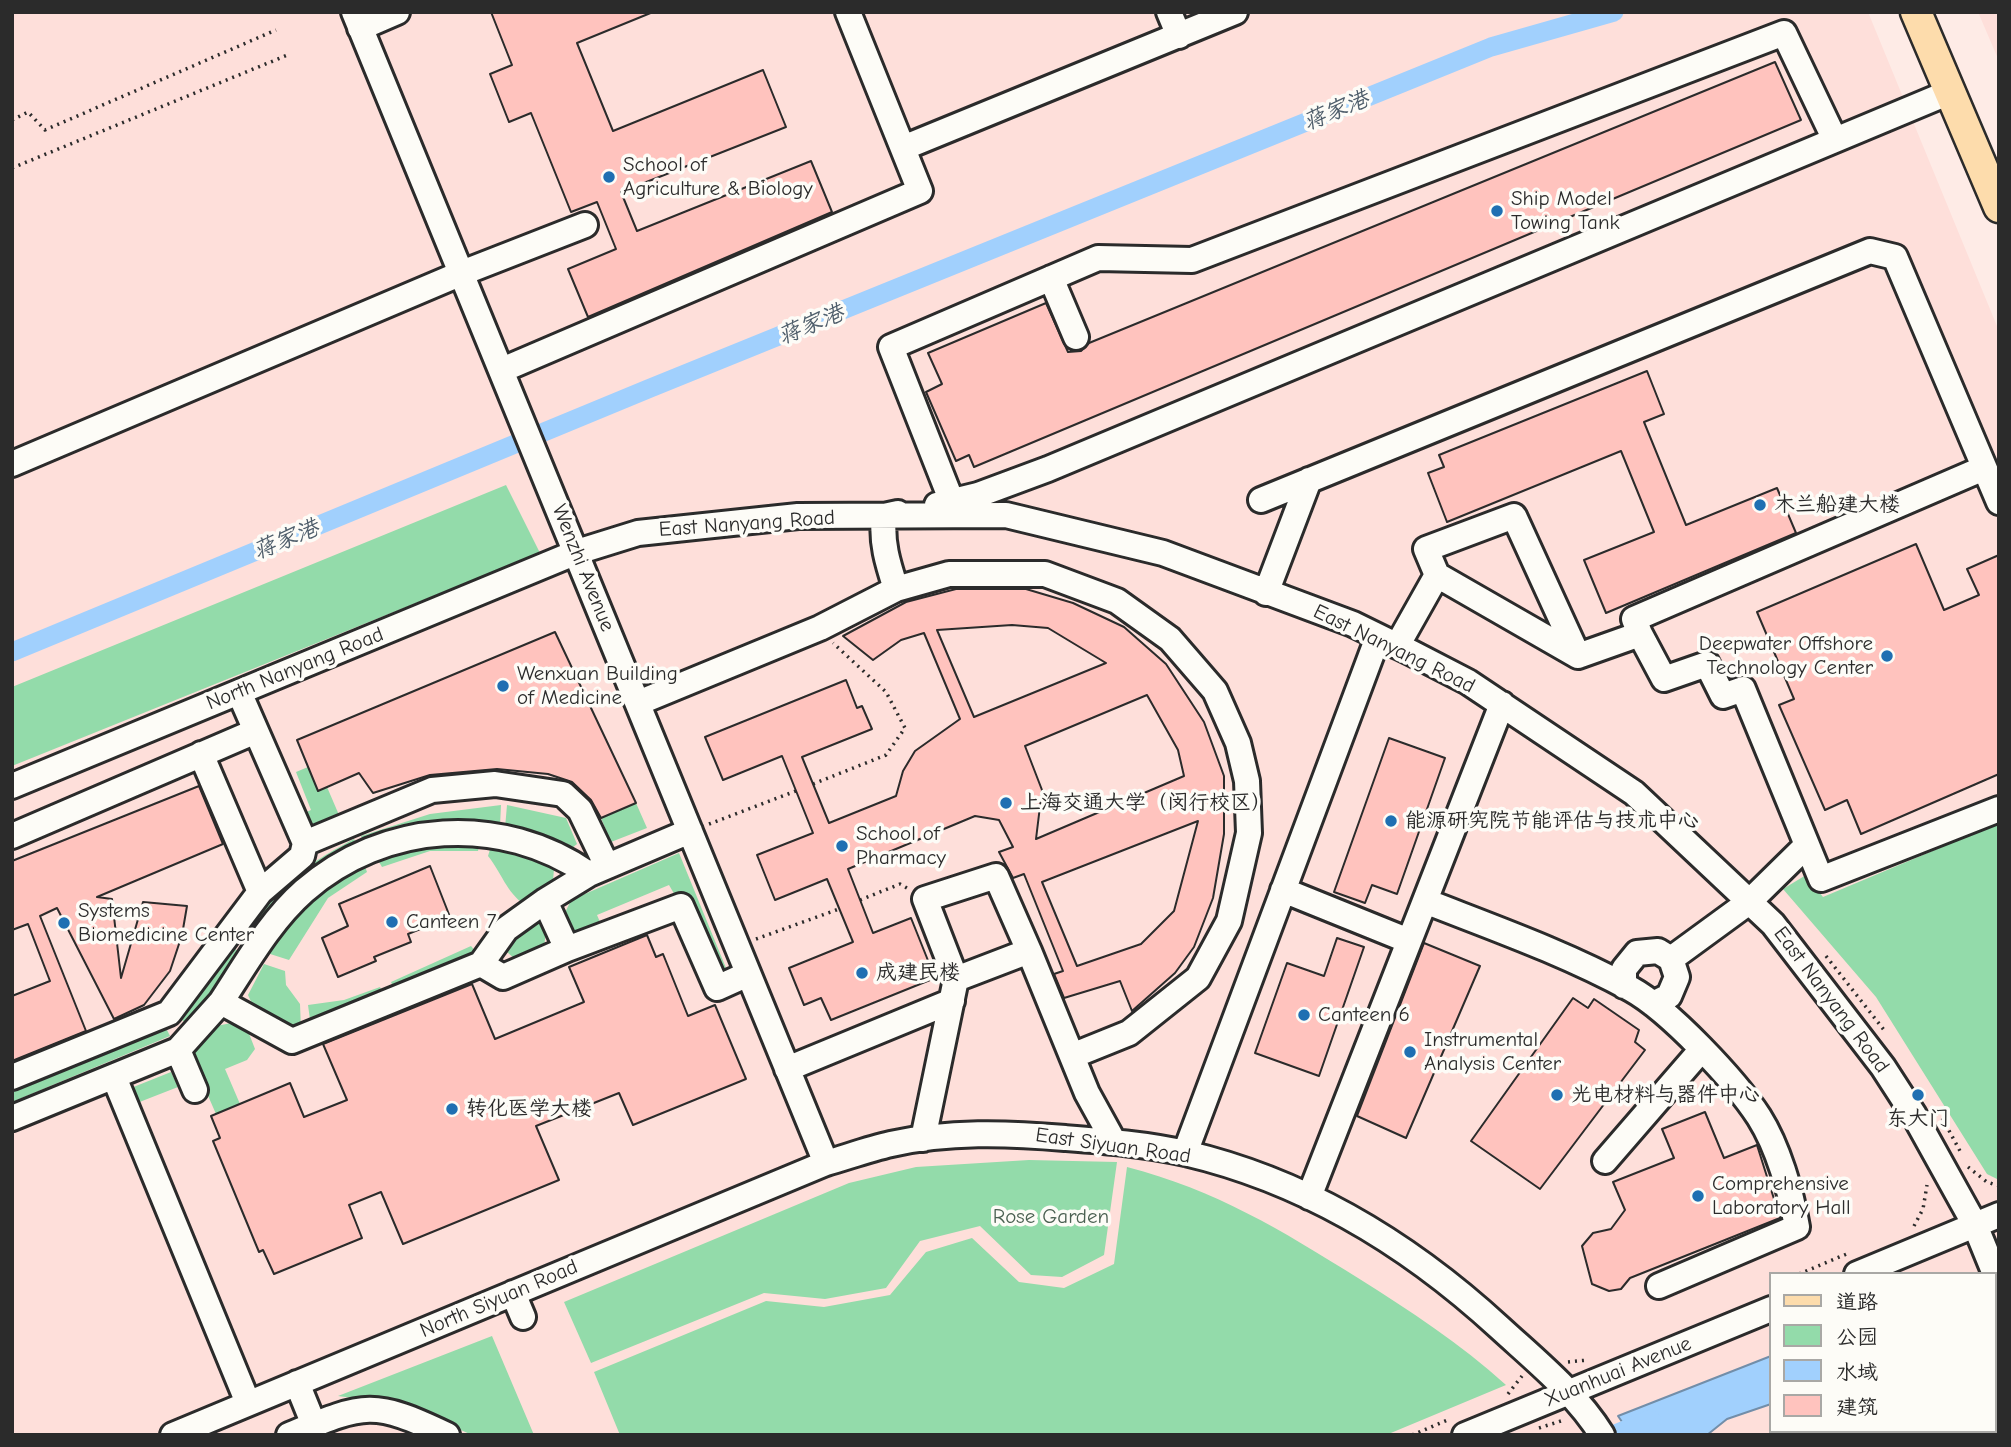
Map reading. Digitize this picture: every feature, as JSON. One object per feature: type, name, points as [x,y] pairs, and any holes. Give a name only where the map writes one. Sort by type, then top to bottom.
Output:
[{"type":"main road","points":[[1916,12],[1999,207]]},
{"type":"lane","points":[[357,20],[397,12]]},
{"type":"lane","points":[[502,369],[920,191],[848,12]]},
{"type":"lane","points":[[1170,12],[1179,36]]},
{"type":"lane","points":[[903,148],[1235,12]]},
{"type":"lane","name":"Wenzhi Avenue","points":[[357,20],[826,1163]]},
{"type":"lane","points":[[952,502],[891,347],[1098,258],[1192,260],[1784,33],[1835,140]]},
{"type":"lane","points":[[896,589],[883,546],[884,516],[952,502],[1048,469],[1950,92]]},
{"type":"lane","points":[[12,464],[462,274],[585,225]]},
{"type":"lane","points":[[1261,500],[1870,251],[1895,257],[1999,502]]},
{"type":"lane","points":[[1051,278],[1076,337]]},
{"type":"lane","points":[[1984,468],[1634,620],[1664,679],[1707,664],[1723,696],[1743,689],[1821,879],[1999,809]]},
{"type":"lane","points":[[1266,593],[1309,480]]},
{"type":"lane","name":"East Nanyang Road","points":[[577,552],[638,533],[798,516],[1006,515],[1163,553],[1313,608],[1387,641],[1468,682],[1634,793],[1773,924],[1883,1067],[1931,1143],[1975,1225],[1992,1268]]},
{"type":"lane","points":[[1578,656],[1514,516],[1426,549],[1437,575],[1578,656],[1640,634]]},
{"type":"lane","name":"North Nanyang Road","points":[[12,786],[577,552]]},
{"type":"lane","points":[[638,703],[820,628],[896,589],[949,574],[1045,574],[1117,601],[1170,639],[1215,691],[1238,743],[1247,781],[1249,833],[1229,921],[1198,978],[1129,1033],[1072,1056]]},
{"type":"lane","points":[[1185,1153],[1283,890],[1387,641],[1437,575]]},
{"type":"lane","points":[[12,1077],[169,1013],[260,892],[302,856],[304,843],[239,692]]},
{"type":"lane","points":[[1309,1197],[1502,704]]},
{"type":"lane","points":[[12,836],[256,731]]},
{"type":"lane","points":[[201,754],[260,892]]},
{"type":"lane","points":[[304,843],[432,790],[495,784],[563,794],[580,810],[598,870]]},
{"type":"lane","points":[[12,1118],[114,1077],[182,1045],[221,1002],[270,929],[303,892],[341,864],[383,844],[421,834],[461,831],[525,842],[598,870]]},
{"type":"lane","points":[[221,1002],[292,1041],[481,964],[506,929],[545,901],[598,870],[690,831]]},
{"type":"lane","points":[[1671,959],[1749,902],[1807,845]]},
{"type":"lane","points":[[923,1139],[954,990],[925,898],[996,876],[1087,1093],[1114,1142]]},
{"type":"lane","points":[[1283,890],[1409,942]]},
{"type":"lane","points":[[545,901],[567,950]]},
{"type":"lane","points":[[1424,901],[1560,954],[1625,986],[1653,1004],[1702,1049],[1759,1117],[1791,1193],[1797,1227],[1659,1286]]},
{"type":"lane","points":[[481,964],[503,977],[681,906],[717,988],[748,974]]},
{"type":"lane","points":[[787,1069],[954,990],[1029,951]]},
{"type":"lane","points":[[1625,986],[1624,969],[1637,953],[1658,951],[1671,959],[1678,976],[1669,996],[1653,1004]]},
{"type":"lane","points":[[169,1013],[195,1090]]},
{"type":"lane","points":[[1605,1161],[1702,1049]]},
{"type":"lane","points":[[114,1077],[178,1219],[248,1403]]},
{"type":"lane","name":"East Siyuan Road","points":[[826,1163],[892,1143],[955,1134],[1030,1135],[1114,1142],[1185,1153],[1277,1181],[1350,1217],[1453,1284],[1569,1392],[1598,1429]]},
{"type":"lane","name":"North Siyuan Road","points":[[173,1435],[826,1163]]},
{"type":"lane","points":[[1853,1263],[1999,1215]]},
{"type":"lane","points":[[513,1293],[523,1317]]},
{"type":"lane","name":"Xuanhuai Avenue","points":[[1462,1425],[1569,1392],[1770,1309]]},
{"type":"lane","points":[[297,1383],[298,1432],[349,1410],[380,1409],[402,1413],[447,1435]]},
{"type":"path","points":[[12,120],[28,113],[45,130],[276,30]]},
{"type":"path","points":[[12,168],[290,54]]},
{"type":"path","points":[[813,784],[886,755],[905,729],[886,692],[820,628]]},
{"type":"path","points":[[690,831],[796,791]]},
{"type":"path","points":[[860,900],[900,884],[925,898]]},
{"type":"path","points":[[737,946],[839,909]]},
{"type":"path","points":[[1825,953],[1890,1039]]},
{"type":"path","points":[[1935,1106],[1969,1168],[1987,1182],[1999,1186]]},
{"type":"path","points":[[1902,1231],[1915,1226],[1923,1209],[1928,1188],[1926,1180]]},
{"type":"path","points":[[1809,1272],[1853,1263]]},
{"type":"path","points":[[1507,1395],[1518,1377],[1558,1359],[1569,1362],[1599,1356]]},
{"type":"path","points":[[1412,1435],[1462,1425]]},
{"type":"shaded area","name":"上海交通大学（闵行校区）","points":[[12,12],[1868,12],[1999,331],[1999,1435],[12,1435]]},
{"type":"shaded area","points":[[1978,12],[1999,12],[1999,61]]},
{"type":"green space","points":[[506,485],[540,553],[12,766],[12,687]]},
{"type":"green space","points":[[308,767],[318,791],[327,787],[339,815],[308,828],[302,814],[311,810],[296,772]]},
{"type":"green space","points":[[636,803],[647,828],[611,842],[601,818]]},
{"type":"green space","points":[[501,805],[500,826],[364,844],[361,836],[430,814]]},
{"type":"green space","points":[[507,805],[566,818],[577,844],[572,848],[505,828]]},
{"type":"green space","points":[[1999,823],[1999,1180],[1987,1174],[1876,997],[1783,889],[1806,875],[1823,897]]},
{"type":"green space","points":[[481,838],[478,851],[430,851],[382,867],[376,857],[416,843]]},
{"type":"green space","points":[[354,839],[358,847],[248,947],[241,942],[277,893],[289,882],[317,860]]},
{"type":"green space","points":[[492,843],[545,857],[554,869],[553,881],[524,904],[509,888],[488,856]]},
{"type":"green space","points":[[679,853],[726,968],[719,971],[669,885],[597,915],[603,929],[587,936],[571,930],[564,915],[571,900]]},
{"type":"green space","points":[[363,861],[367,872],[328,898],[289,960],[267,953],[288,923],[309,901]]},
{"type":"green space","points":[[532,920],[541,921],[546,932],[544,947],[516,960],[507,952],[508,938]]},
{"type":"green space","points":[[471,946],[477,953],[395,992],[391,982]]},
{"type":"green space","points":[[235,949],[242,953],[188,1025],[182,1020]]},
{"type":"green space","points":[[264,964],[285,971],[286,985],[300,1004],[301,1029],[276,1024],[262,1015],[252,1003],[248,995]]},
{"type":"green space","points":[[380,987],[384,996],[311,1027],[308,1005],[344,1000]]},
{"type":"green space","points":[[231,1023],[248,1031],[255,1049],[247,1060],[225,1069],[240,1104],[216,1114],[192,1059],[196,1039],[212,1027]]},
{"type":"green space","points":[[166,1028],[170,1036],[12,1102],[12,1092]]},
{"type":"green space","points":[[171,1072],[178,1087],[137,1103],[131,1088]]},
{"type":"green space","name":"Rose Garden","points":[[1029,1160],[1117,1162],[1104,1255],[1062,1277],[1031,1275],[980,1226],[920,1241],[886,1288],[825,1299],[764,1293],[591,1363],[564,1302],[849,1183],[916,1167]]},
{"type":"green space","points":[[1127,1167],[1190,1187],[1275,1228],[1416,1315],[1471,1355],[1506,1385],[1386,1435],[620,1435],[594,1372],[766,1301],[824,1307],[890,1295],[926,1252],[972,1238],[1019,1282],[1064,1288],[1114,1264]]},
{"type":"green space","points":[[492,1336],[534,1435],[472,1435],[405,1405],[338,1396]]},
{"type":"water","points":[[1770,1356],[1770,1404],[1727,1419],[1707,1435],[1631,1435],[1618,1416]]},
{"type":"building","name":"School of Agriculture & Biology","points":[[491,12],[653,12],[577,43],[613,131],[763,70],[786,127],[621,192],[637,231],[811,161],[832,212],[588,317],[568,269],[616,249],[597,202],[571,212],[531,113],[509,122],[490,74],[512,65]]},
{"type":"building","name":"Ship Model Towing Tank","points":[[1775,62],[1801,120],[974,467],[969,455],[956,461],[926,392],[942,384],[928,353],[1046,303],[1068,352],[1081,351],[1089,343]]},
{"type":"building","name":"木兰船建大楼","points":[[1647,371],[1664,414],[1644,422],[1686,525],[1777,488],[1796,533],[1606,613],[1584,560],[1654,532],[1621,451],[1447,522],[1428,473],[1444,467],[1439,455]]},
{"type":"building","name":"Deepwater Offshore Technology Center","points":[[1916,544],[1944,610],[1979,595],[1967,569],[1999,555],[1999,774],[1861,834],[1847,800],[1825,810],[1779,705],[1794,699],[1757,612]]},
{"type":"building","points":[[956,589],[1026,589],[1073,603],[1124,627],[1166,664],[1204,722],[1224,776],[1224,834],[1213,898],[1194,947],[1175,973],[1132,1011],[1120,981],[1064,998],[1054,974],[1063,971],[1024,874],[1013,878],[999,852],[1013,847],[999,820],[975,816],[848,869],[873,933],[911,918],[935,978],[831,1020],[821,998],[804,1005],[789,968],[853,942],[827,879],[775,900],[757,855],[813,833],[782,756],[723,780],[705,737],[846,680],[857,708],[862,706],[872,729],[802,757],[829,823],[896,796],[903,771],[915,751],[960,719],[924,633],[901,640],[873,660],[843,636],[906,602]],"holes":[[[1012,625],[1048,628],[1106,663],[974,717],[937,630]],[[1147,695],[1178,750],[1184,776],[1036,839],[1042,790],[1025,746]],[[1198,821],[1174,911],[1141,944],[1077,966],[1042,882]]]},
{"type":"building","name":"Wenxuan Building of Medicine","points":[[555,632],[636,803],[601,818],[591,800],[572,782],[548,774],[497,769],[430,775],[373,793],[359,773],[318,791],[297,740]]},
{"type":"building","name":"能源研究院节能评估与技术中心","points":[[1389,738],[1445,758],[1397,894],[1372,885],[1365,903],[1334,892]]},
{"type":"building","name":"Systems Biomedicine Center","points":[[199,786],[223,844],[97,897],[112,899],[121,978],[143,902],[187,906],[182,935],[170,971],[144,1005],[114,1019],[57,908],[40,916],[86,1031],[12,1061],[12,996],[50,981],[28,924],[12,930],[12,861]]},
{"type":"building","name":"Canteen 7","points":[[430,866],[450,917],[408,934],[411,942],[374,957],[376,961],[338,977],[322,938],[348,926],[339,904]]},
{"type":"building","name":"转化医学大楼","points":[[647,935],[656,957],[663,954],[688,1016],[715,1005],[746,1079],[633,1125],[619,1093],[536,1126],[559,1180],[403,1244],[381,1192],[349,1205],[362,1238],[274,1274],[263,1250],[259,1252],[213,1141],[220,1138],[211,1116],[290,1083],[304,1117],[347,1100],[323,1044],[472,984],[495,1039],[584,1002],[569,967]]},
{"type":"building","name":"Canteen 6","points":[[1337,938],[1364,947],[1319,1076],[1255,1053],[1287,963],[1324,976]]},
{"type":"building","name":"Instrumental Analysis Center","points":[[1424,943],[1480,966],[1406,1138],[1357,1116]]},
{"type":"building","name":"光电材料与器件中心","points":[[1573,998],[1588,1008],[1594,999],[1639,1030],[1635,1042],[1645,1050],[1540,1189],[1471,1141]]},
{"type":"building","name":"Comprehensive Laboratory Hall","points":[[1705,1112],[1724,1158],[1757,1145],[1780,1218],[1630,1278],[1621,1289],[1609,1291],[1592,1284],[1582,1246],[1593,1233],[1611,1229],[1625,1210],[1613,1182],[1674,1158],[1662,1129]]},
{"type":"waterway","name":"蒋家港","points":[[12,652],[648,389],[1491,47],[1614,12]]},
{"type":"waterway","points":[[1613,1435],[1651,1419]]},
{"type":"place","name":"School of Agriculture & Biology","points":[[609,177]]},
{"type":"place","name":"Ship Model Towing Tank","points":[[1497,211]]},
{"type":"place","name":"木兰船建大楼","points":[[1760,505]]},
{"type":"place","name":"Deepwater Offshore Technology Center","points":[[1887,656]]},
{"type":"place","name":"Wenxuan Building of Medicine","points":[[503,686]]},
{"type":"place","name":"上海交通大学（闵行校区）","points":[[1006,803]]},
{"type":"place","name":"能源研究院节能评估与技术中心","points":[[1391,821]]},
{"type":"place","name":"School of Pharmacy","points":[[842,846]]},
{"type":"place","name":"Canteen 7","points":[[392,922]]},
{"type":"place","name":"Systems Biomedicine Center","points":[[64,923]]},
{"type":"place","name":"成建民楼","points":[[862,973]]},
{"type":"place","name":"Canteen 6","points":[[1304,1015]]},
{"type":"place","name":"Instrumental Analysis Center","points":[[1410,1052]]},
{"type":"place","name":"光电材料与器件中心","points":[[1557,1095]]},
{"type":"place","name":"东大门","points":[[1918,1095]]},
{"type":"place","name":"转化医学大楼","points":[[452,1109]]},
{"type":"place","name":"Comprehensive Laboratory Hall","points":[[1698,1196]]}]
